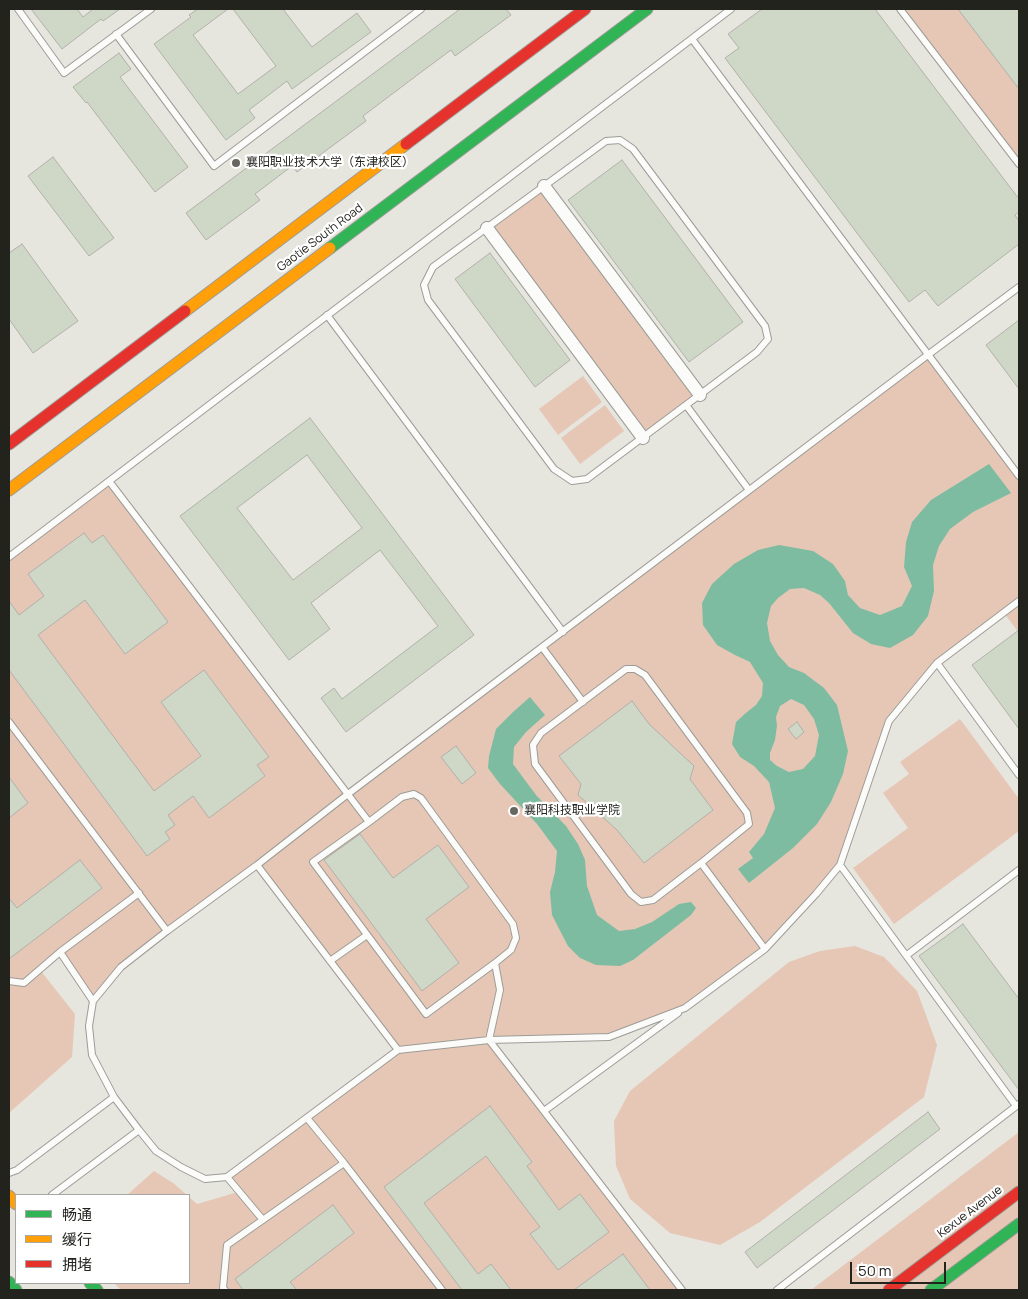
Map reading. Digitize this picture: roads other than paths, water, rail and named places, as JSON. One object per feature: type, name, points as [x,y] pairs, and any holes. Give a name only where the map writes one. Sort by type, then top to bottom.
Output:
[{"type":"main road","name":"Gaotie South Road","points":[[9,444],[584,9]]},
{"type":"main road","name":"Gaotie South Road","points":[[9,490],[647,9]]},
{"type":"main road","name":"Kexue Avenue","points":[[890,1290],[1019,1192]]},
{"type":"main road","points":[[931,1290],[1019,1224]]},
{"type":"main road","points":[[9,1282],[16,1290]]},
{"type":"street","points":[[544,186],[700,395]]},
{"type":"street","points":[[487,228],[643,438]]},
{"type":"lane","points":[[18,9],[64,73],[150,9]]},
{"type":"lane","points":[[116,34],[214,166],[421,9]]},
{"type":"lane","points":[[9,557],[731,9]]},
{"type":"lane","points":[[900,9],[1019,164]]},
{"type":"lane","points":[[692,39],[1019,476]]},
{"type":"lane","points":[[620,140],[632,149],[760,318],[765,326],[768,339],[758,352],[587,479],[572,481],[554,469],[428,300],[424,285],[433,267],[487,228],[606,141],[620,140]]},
{"type":"lane","points":[[685,1008],[609,1037],[489,1040],[398,1050],[227,1177],[205,1179],[156,1151],[139,1130],[114,1097],[92,1055],[89,1026],[93,1001],[121,967],[167,930],[257,865],[348,794],[1019,287]]},
{"type":"lane","points":[[327,315],[563,632]]},
{"type":"lane","points":[[686,406],[749,490]]},
{"type":"lane","points":[[109,481],[369,822]]},
{"type":"lane","points":[[544,1110],[765,949],[840,865],[889,721],[937,663],[1019,601]]},
{"type":"lane","points":[[542,648],[583,702]]},
{"type":"lane","points":[[937,663],[1019,775]]},
{"type":"lane","points":[[626,669],[635,669],[645,675],[747,813],[749,824],[701,863],[653,900],[641,902],[631,894],[535,764],[533,746],[541,733],[626,669]]},
{"type":"lane","points":[[9,722],[167,930]]},
{"type":"lane","points":[[414,794],[422,798],[513,924],[516,938],[511,950],[426,1014],[367,935],[313,862],[402,797],[414,794]]},
{"type":"lane","points":[[701,863],[765,949]]},
{"type":"lane","points":[[257,865],[398,1050]]},
{"type":"lane","points":[[777,1290],[1018,1105],[840,865]]},
{"type":"lane","points":[[907,955],[1019,870]]},
{"type":"lane","points":[[9,981],[24,983],[60,952],[139,893]]},
{"type":"lane","points":[[330,961],[367,935]]},
{"type":"lane","points":[[60,952],[93,1001]]},
{"type":"lane","points":[[489,1040],[500,990],[495,963]]},
{"type":"lane","points":[[489,1040],[682,1290]]},
{"type":"lane","points":[[9,1173],[17,1170],[114,1097]]},
{"type":"lane","points":[[306,1118],[344,1163],[442,1290]]},
{"type":"lane","points":[[53,1194],[139,1130]]},
{"type":"lane","points":[[224,1290],[227,1245],[344,1163]]},
{"type":"lane","points":[[227,1177],[263,1220]]},
{"type":"place","name":"襄阳职业技术大学（东津校区）","points":[[236,163]]},
{"type":"place","name":"襄阳科技职业学院","points":[[514,811]]}]
